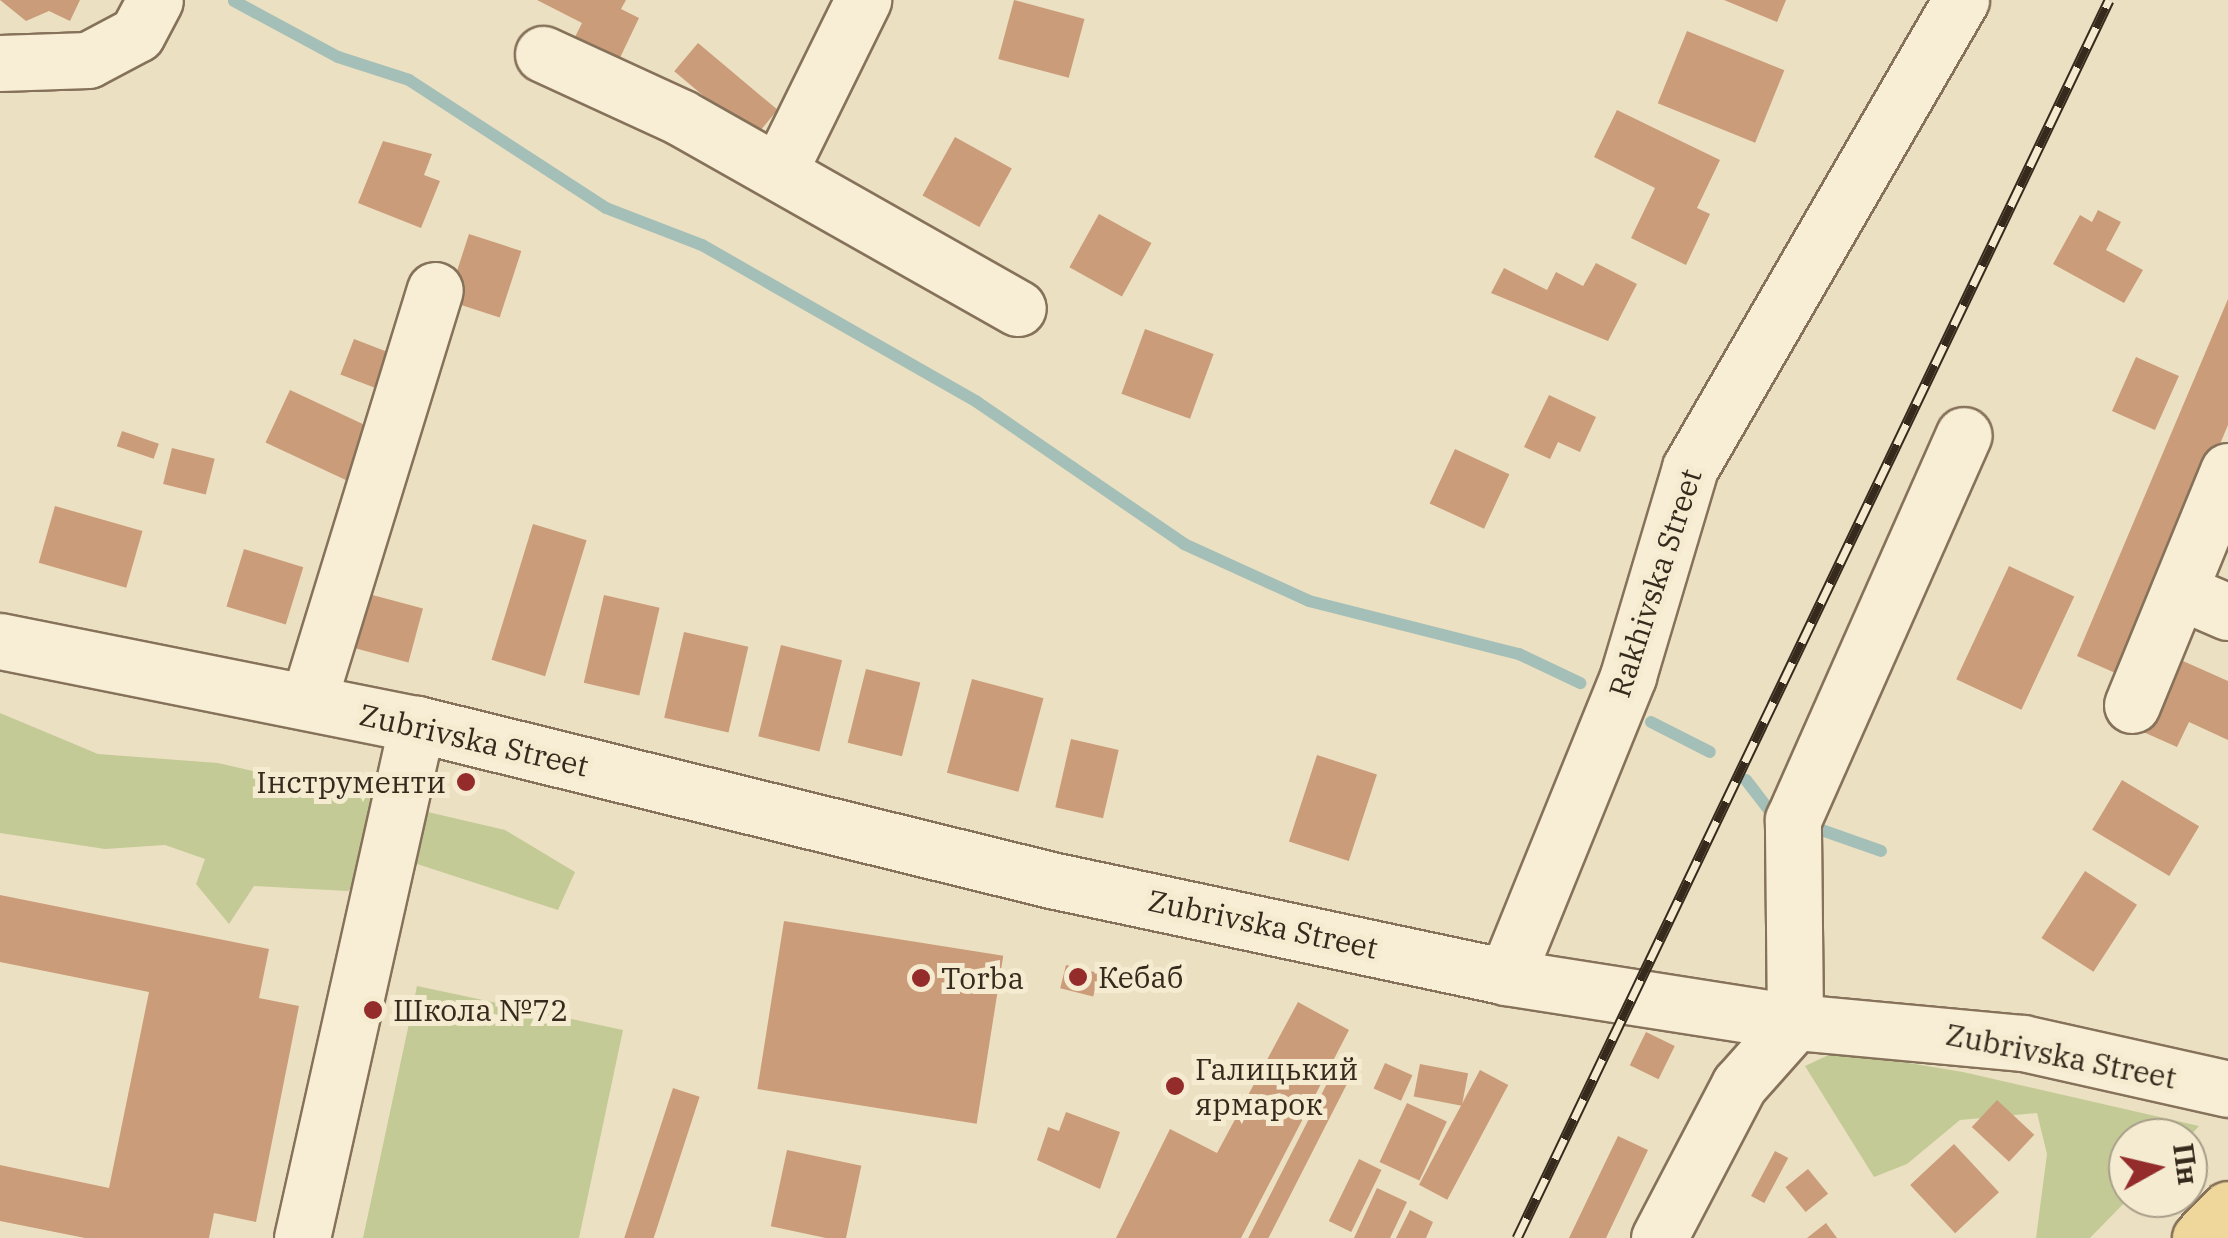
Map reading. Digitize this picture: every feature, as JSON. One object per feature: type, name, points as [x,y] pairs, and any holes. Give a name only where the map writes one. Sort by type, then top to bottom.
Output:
[{"type":"main road","points":[[2200,1238],[2228,1209]]},
{"type":"street","points":[[0,62],[88,60],[138,34],[155,0]]},
{"type":"street","points":[[779,171],[862,0]]},
{"type":"street","name":"Rakhivska Street","points":[[1506,977],[1628,676],[1690,468],[1961,0]]},
{"type":"street","points":[[543,54],[779,171],[1018,308]]},
{"type":"street","points":[[308,702],[434,290]]},
{"type":"street","points":[[1658,1238],[1739,1085],[1795,1022],[1793,820],[1964,435]]},
{"type":"street","points":[[2132,704],[2204,601],[2228,472]]},
{"type":"street","name":"Zubrivska Street","points":[[0,642],[417,724],[1052,880],[1506,977],[1795,1022],[2023,1043],[2228,1089]]},
{"type":"street","points":[[302,1238],[417,724]]},
{"type":"green space","points":[[0,713],[98,754],[218,763],[505,830],[575,872],[558,910],[411,862],[376,865],[348,891],[254,886],[229,924],[196,884],[205,859],[165,845],[105,849],[0,833]]},
{"type":"green space","points":[[417,986],[623,1030],[579,1238],[363,1238]]},
{"type":"green space","points":[[1837,1051],[1963,1072],[2164,1118],[2108,1118],[2110,1218],[2090,1238],[2036,1238],[2047,1154],[2037,1113],[1960,1120],[1907,1164],[1874,1177],[1805,1066]]},
{"type":"building","points":[[0,0],[80,0],[70,21],[49,11],[26,21]]},
{"type":"building","points":[[537,0],[626,0],[621,9],[639,18],[617,64],[573,41],[582,23]]},
{"type":"building","points":[[1014,0],[1085,19],[1069,78],[998,59]]},
{"type":"building","points":[[1724,0],[1786,0],[1777,22]]},
{"type":"building","points":[[1687,31],[1784,70],[1755,143],[1658,103]]},
{"type":"building","points":[[698,43],[778,110],[754,138],[674,71]]},
{"type":"building","points":[[1617,110],[1720,160],[1697,208],[1710,214],[1686,265],[1631,238],[1655,188],[1594,157]]},
{"type":"building","points":[[955,137],[1012,169],[979,227],[923,196]]},
{"type":"building","points":[[383,141],[432,154],[424,175],[440,181],[421,228],[358,203]]},
{"type":"building","points":[[2098,210],[2121,222],[2106,250],[2143,270],[2124,303],[2053,264],[2080,215],[2092,222]]},
{"type":"building","points":[[1099,214],[1151,243],[1122,296],[1069,267]]},
{"type":"building","points":[[469,234],[521,251],[500,318],[447,301]]},
{"type":"building","points":[[1596,263],[1637,284],[1608,341],[1491,293],[1504,268],[1547,290],[1556,272],[1583,286]]},
{"type":"building","points":[[2228,299],[2228,425],[2122,676],[2077,656]]},
{"type":"building","points":[[1145,329],[1214,354],[1190,419],[1121,394]]},
{"type":"building","points":[[354,339],[394,354],[381,390],[340,374]]},
{"type":"building","points":[[2136,357],[2179,376],[2155,430],[2112,411]]},
{"type":"building","points":[[290,390],[379,431],[354,484],[265,443]]},
{"type":"building","points":[[1549,395],[1596,417],[1580,452],[1558,442],[1550,459],[1524,447]]},
{"type":"building","points":[[122,431],[159,444],[154,459],[117,446]]},
{"type":"building","points":[[172,448],[215,459],[206,495],[163,484]]},
{"type":"building","points":[[1455,449],[1509,474],[1484,529],[1430,503]]},
{"type":"building","points":[[55,506],[142,531],[126,588],[39,563]]},
{"type":"building","points":[[533,524],[587,540],[545,676],[491,660]]},
{"type":"building","points":[[244,549],[303,567],[286,625],[226,606]]},
{"type":"building","points":[[2009,566],[2074,596],[2021,710],[1956,679]]},
{"type":"building","points":[[365,593],[423,609],[408,663],[351,647]]},
{"type":"building","points":[[604,595],[660,608],[639,696],[584,683]]},
{"type":"building","points":[[684,632],[748,647],[729,733],[664,718]]},
{"type":"building","points":[[781,645],[842,660],[819,751],[758,736]]},
{"type":"building","points":[[2174,657],[2228,681],[2228,740],[2189,722],[2177,747],[2141,731]]},
{"type":"building","points":[[866,669],[920,683],[902,756],[848,743]]},
{"type":"building","points":[[972,679],[1043,698],[1018,792],[947,773]]},
{"type":"building","points":[[1071,739],[1119,750],[1103,818],[1055,807]]},
{"type":"building","points":[[1317,755],[1377,774],[1349,861],[1289,842]]},
{"type":"building","points":[[2122,780],[2199,826],[2169,876],[2092,830]]},
{"type":"building","points":[[2085,871],[2137,905],[2093,972],[2041,938]]},
{"type":"building","points":[[0,895],[269,949],[259,998],[299,1006],[256,1222],[214,1213],[209,1238],[85,1238],[0,1221],[0,1165],[109,1188],[149,992],[0,962]]},
{"type":"building","points":[[784,921],[1003,956],[977,1124],[757,1089]]},
{"type":"building","points":[[1066,965],[1099,973],[1093,997],[1060,988]]},
{"type":"building","points":[[1298,1002],[1349,1030],[1241,1238],[1116,1238],[1170,1129],[1217,1153]]},
{"type":"building","points":[[1646,1032],[1675,1046],[1659,1079],[1630,1065]]},
{"type":"building","points":[[1343,1052],[1359,1060],[1268,1238],[1248,1238]]},
{"type":"building","points":[[1385,1063],[1412,1075],[1401,1101],[1374,1089]]},
{"type":"building","points":[[1420,1064],[1468,1073],[1462,1106],[1414,1096]]},
{"type":"building","points":[[1480,1070],[1508,1085],[1447,1200],[1419,1185]]},
{"type":"building","points":[[673,1088],[700,1097],[654,1238],[624,1238]]},
{"type":"building","points":[[1997,1100],[2034,1135],[2009,1162],[1972,1127]]},
{"type":"building","points":[[1407,1103],[1447,1122],[1419,1181],[1380,1162]]},
{"type":"building","points":[[1066,1112],[1120,1132],[1100,1189],[1037,1160],[1048,1127],[1059,1131]]},
{"type":"building","points":[[1618,1136],[1648,1150],[1606,1238],[1569,1238]]},
{"type":"building","points":[[1954,1144],[1999,1192],[1955,1233],[1910,1185]]},
{"type":"building","points":[[787,1150],[861,1166],[846,1238],[826,1238],[771,1226]]},
{"type":"building","points":[[1775,1151],[1788,1158],[1764,1203],[1751,1196]]},
{"type":"building","points":[[1359,1159],[1381,1170],[1351,1232],[1329,1221]]},
{"type":"building","points":[[1808,1169],[1828,1194],[1806,1212],[1785,1187]]},
{"type":"building","points":[[1377,1188],[1407,1202],[1390,1238],[1354,1238]]},
{"type":"building","points":[[1410,1210],[1433,1222],[1426,1238],[1396,1238]]},
{"type":"building","points":[[1826,1223],[1837,1238],[1807,1238]]},
{"type":"waterway","points":[[234,1],[338,57],[409,80],[606,208],[702,245],[977,402],[1184,544],[1309,601],[1519,654],[1580,683]]},
{"type":"waterway","points":[[1651,722],[1710,752]]},
{"type":"waterway","points":[[1746,780],[1773,815]]},
{"type":"waterway","points":[[1813,827],[1881,851]]},
{"type":"railway","points":[[1517,1238],[2109,0]]},
{"type":"place","name":"Інструменти","points":[[466,782]]},
{"type":"place","name":"Кебаб","points":[[1078,977]]},
{"type":"place","name":"Torba","points":[[921,978]]},
{"type":"place","name":"Школа №72","points":[[373,1010]]},
{"type":"place","name":"Галицький ярмарок","points":[[1175,1086]]}]
